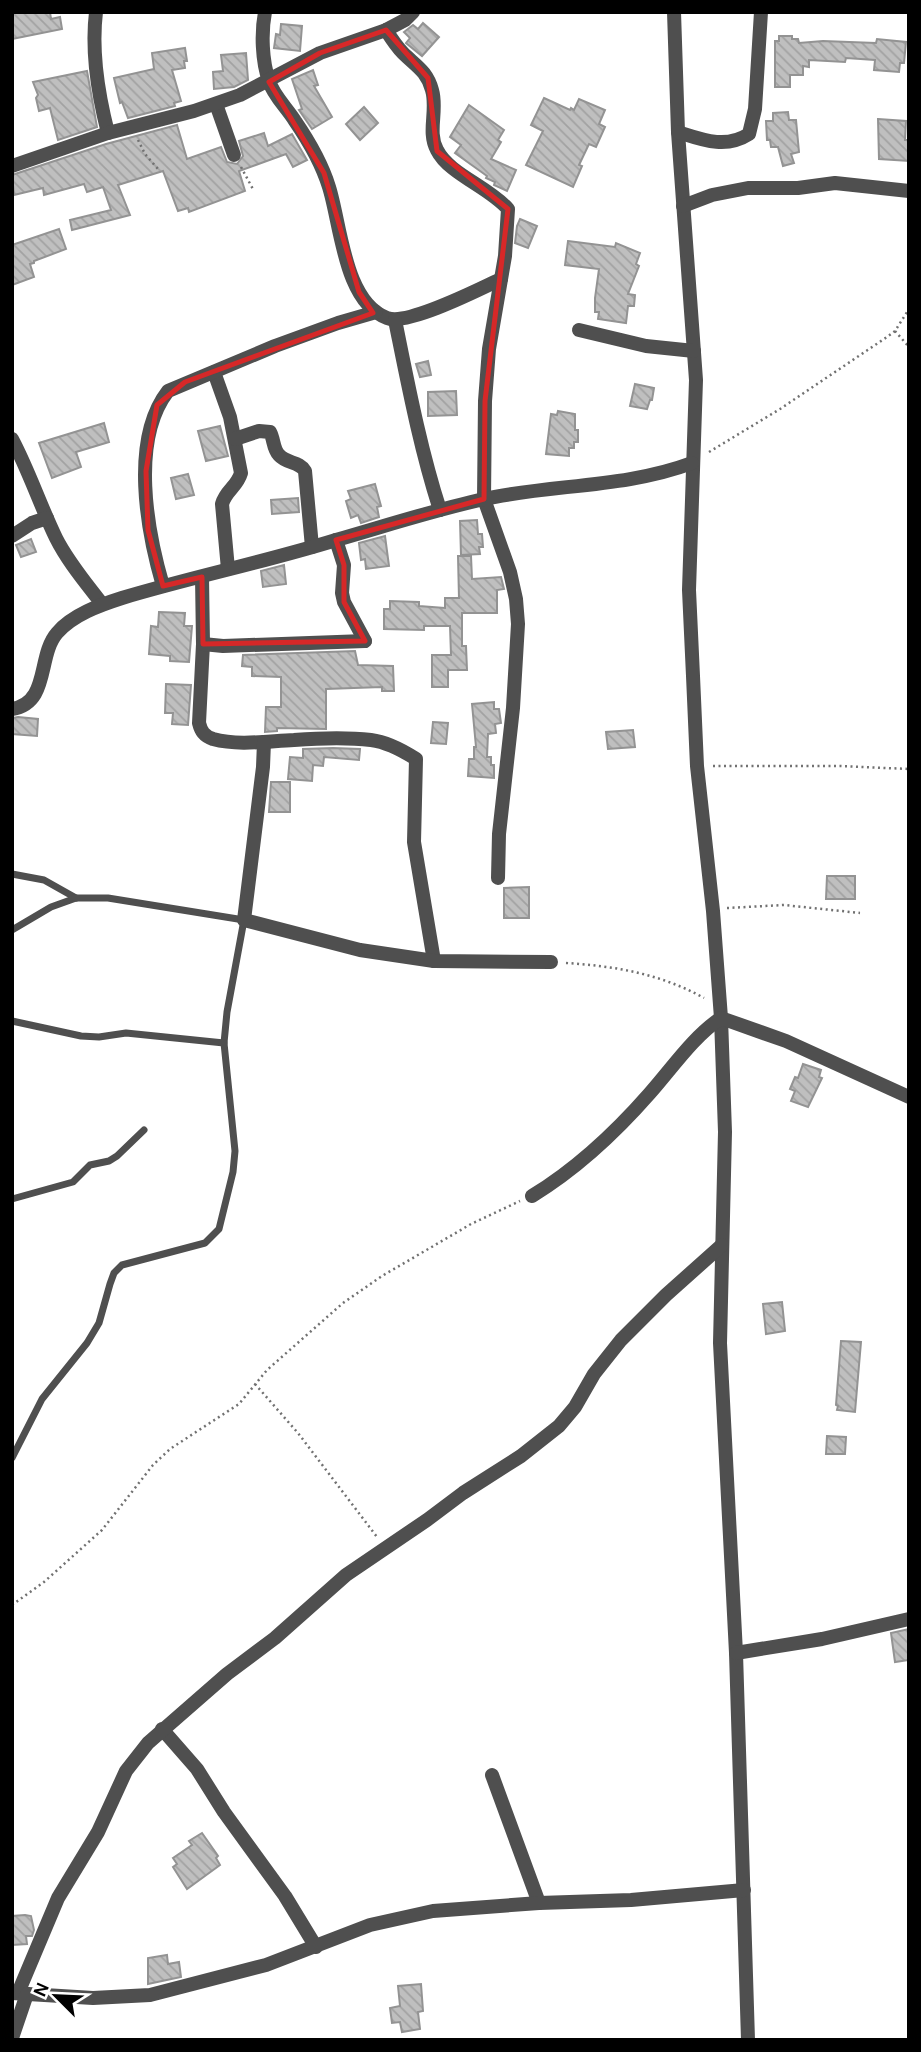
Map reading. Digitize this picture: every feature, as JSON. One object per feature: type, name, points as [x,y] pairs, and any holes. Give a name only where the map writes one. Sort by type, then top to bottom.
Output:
[{"type":"street","points":[[96,12],[94,37],[97,80],[108,133]]},
{"type":"street","points":[[265,12],[263,34],[269,82],[296,122],[324,173],[342,243],[359,292],[376,312],[396,320],[447,303],[501,279]]},
{"type":"street","points":[[12,166],[108,133],[216,104],[269,82],[320,53],[386,30],[405,20],[413,12]]},
{"type":"street","points":[[674,12],[678,132],[696,380],[689,590],[697,766],[713,911],[725,1132],[720,1343],[736,1653],[748,2040]]},
{"type":"street","points":[[678,132],[714,143],[740,140],[750,134],[755,109],[761,12]]},
{"type":"street","points":[[386,30],[403,54],[417,64],[428,78],[435,107],[433,138],[437,151],[447,162],[495,196],[508,209],[501,279],[489,349],[485,401],[484,499],[510,572],[518,624],[499,834],[498,878]]},
{"type":"street","points":[[216,104],[234,155]]},
{"type":"street","points":[[684,206],[712,195],[748,188],[798,188],[835,183],[909,191]]},
{"type":"street","points":[[163,586],[148,530],[146,505],[148,451],[157,405],[168,391],[304,335],[376,312]]},
{"type":"street","points":[[396,320],[414,414],[440,510]]},
{"type":"street","points":[[579,330],[646,346],[694,351]]},
{"type":"street","points":[[214,372],[225,401],[241,473],[239,481],[225,494],[222,504],[228,569]]},
{"type":"street","points":[[235,439],[259,431],[270,432],[275,450],[280,456],[303,466],[306,471],[312,547]]},
{"type":"street","points":[[12,439],[66,557],[102,604]]},
{"type":"street","points":[[12,709],[19,708],[33,699],[39,687],[47,652],[58,632],[102,604],[484,499],[640,478],[692,463]]},
{"type":"street","points":[[12,536],[32,523],[47,518]]},
{"type":"street","points":[[203,643],[223,646],[365,641],[344,602],[344,565],[336,541]]},
{"type":"street","points":[[202,577],[201,731],[213,739],[248,743],[330,738],[370,740],[392,746],[416,759],[414,842],[434,961]]},
{"type":"street","points":[[264,742],[244,920],[360,950],[434,961],[551,962]]},
{"type":"street","points":[[720,1012],[909,1097]]},
{"type":"street","points":[[532,1196],[561,1178],[596,1150],[720,1012]]},
{"type":"street","points":[[12,2038],[19,1993],[58,1898],[98,1832],[126,1771],[162,1729],[275,1638],[328,1590],[463,1493],[521,1456],[559,1426],[621,1340],[722,1245]]},
{"type":"street","points":[[736,1653],[790,1645],[909,1619]]},
{"type":"street","points":[[162,1729],[197,1769],[223,1812],[285,1896],[316,1947]]},
{"type":"street","points":[[492,1774],[539,1903]]},
{"type":"street","points":[[19,1993],[93,1998],[150,1995],[266,1965],[370,1925],[433,1911],[539,1903],[631,1900],[744,1890]]},
{"type":"lane","points":[[12,874],[30,875],[44,880],[76,898]]},
{"type":"lane","points":[[12,930],[51,906],[76,898],[108,898],[244,920],[224,1043],[235,1151],[233,1172],[219,1228],[205,1243],[122,1265],[114,1273],[99,1323],[87,1343],[42,1399],[12,1458]]},
{"type":"lane","points":[[12,1021],[81,1036],[99,1037],[126,1033],[224,1043]]},
{"type":"lane","points":[[12,1199],[73,1182],[88,1167],[117,1156],[144,1130]]},
{"type":"path","points":[[133,127],[145,154],[158,169]]},
{"type":"path","points":[[234,155],[254,191]]},
{"type":"path","points":[[692,463],[780,409],[895,331],[909,309]]},
{"type":"path","points":[[895,331],[909,347]]},
{"type":"path","points":[[697,766],[909,769]]},
{"type":"path","points":[[713,911],[739,906],[784,905],[860,913]]},
{"type":"path","points":[[551,962],[595,964],[664,979],[720,1012]]},
{"type":"path","points":[[12,1605],[44,1582],[102,1531],[162,1457],[239,1404],[255,1384],[314,1327],[358,1292],[471,1224],[532,1196]]},
{"type":"path","points":[[255,1384],[298,1433],[386,1548]]},
{"type":"highlighted area","points":[[386,30],[428,78],[437,151],[508,209],[485,401],[484,499],[336,540],[344,565],[344,602],[365,641],[203,644],[202,577],[163,586],[148,530],[146,471],[157,405],[185,382],[373,313],[359,292],[324,173],[269,82],[320,53]]},
{"type":"building","points":[[12,12],[50,12],[51,19],[60,17],[62,29],[12,39]]},
{"type":"building","points":[[423,23],[439,37],[422,56],[406,43],[410,38],[404,32],[413,25],[418,29]]},
{"type":"building","points":[[281,24],[302,26],[300,51],[274,48],[276,34],[280,35]]},
{"type":"building","points":[[779,36],[792,36],[792,39],[798,39],[799,43],[876,43],[877,39],[906,42],[904,63],[900,63],[899,72],[874,70],[875,60],[809,60],[809,67],[803,66],[803,75],[790,75],[790,87],[775,87],[775,41],[779,41]]},
{"type":"building","points":[[185,48],[185,68],[172,70],[181,101],[174,103],[175,106],[128,118],[122,102],[120,103],[114,78],[154,69],[152,53]]},
{"type":"building","points":[[246,53],[248,80],[234,87],[214,89],[213,72],[223,71],[221,55]]},
{"type":"building","points":[[313,70],[318,85],[314,86],[332,117],[312,129],[299,110],[302,109],[292,79]]},
{"type":"building","points":[[87,71],[97,127],[58,140],[50,108],[39,111],[36,98],[38,95],[33,82]]},
{"type":"building","points":[[544,98],[570,110],[574,110],[579,99],[605,110],[599,124],[605,127],[596,147],[589,144],[573,187],[526,165],[543,131],[531,125]]},
{"type":"building","points":[[469,105],[504,130],[498,140],[501,142],[491,159],[516,170],[507,191],[494,185],[495,182],[455,153],[461,145],[450,137]]},
{"type":"building","points":[[364,107],[378,123],[360,140],[346,124]]},
{"type":"building","points":[[788,112],[789,120],[796,120],[799,152],[791,154],[794,163],[783,166],[778,147],[771,147],[770,140],[767,140],[766,121],[773,121],[773,113]]},
{"type":"building","points":[[878,119],[906,121],[905,140],[909,140],[909,161],[879,159]]},
{"type":"building","points":[[177,125],[187,159],[221,147],[227,162],[237,164],[243,156],[239,141],[264,133],[268,146],[292,134],[307,160],[293,167],[286,154],[239,171],[245,191],[189,212],[188,208],[178,211],[163,171],[118,185],[130,215],[72,230],[70,220],[111,210],[103,187],[87,192],[84,184],[44,195],[43,188],[14,195],[12,175],[106,144]]},
{"type":"building","points":[[520,219],[537,226],[528,248],[515,243]]},
{"type":"building","points":[[59,229],[66,249],[34,261],[30,264],[34,277],[12,285],[12,245]]},
{"type":"building","points":[[568,241],[615,247],[616,243],[640,253],[636,264],[639,266],[628,294],[635,295],[634,306],[628,306],[626,323],[598,319],[595,298],[599,269],[565,265]]},
{"type":"building","points":[[428,361],[431,375],[420,377],[416,364]]},
{"type":"building","points":[[635,384],[654,388],[647,409],[630,406]]},
{"type":"building","points":[[456,391],[457,415],[428,416],[428,392]]},
{"type":"building","points":[[558,411],[575,414],[578,442],[574,442],[574,448],[569,448],[569,456],[546,454],[551,414],[557,415]]},
{"type":"building","points":[[104,423],[109,442],[76,452],[81,467],[52,478],[39,443]]},
{"type":"building","points":[[220,426],[228,456],[206,461],[198,431]]},
{"type":"building","points":[[188,474],[194,495],[176,499],[171,478]]},
{"type":"building","points":[[375,484],[381,506],[377,507],[379,517],[361,523],[358,515],[351,518],[346,501],[351,499],[348,491]]},
{"type":"building","points":[[298,498],[299,512],[272,514],[271,500]]},
{"type":"building","points":[[477,520],[478,534],[482,534],[483,547],[479,547],[480,554],[461,555],[460,521]]},
{"type":"building","points":[[385,536],[389,566],[366,569],[365,559],[361,560],[359,543]]},
{"type":"building","points":[[31,539],[36,552],[21,557],[16,545]]},
{"type":"building","points":[[458,556],[471,556],[472,579],[501,577],[504,589],[497,590],[497,613],[462,613],[462,646],[466,646],[467,670],[448,670],[448,687],[432,687],[432,655],[451,655],[450,626],[424,626],[424,630],[384,629],[384,609],[390,609],[390,601],[419,602],[419,606],[445,608],[445,598],[459,598]]},
{"type":"building","points":[[284,565],[286,584],[263,587],[261,571]]},
{"type":"building","points":[[159,612],[185,613],[184,626],[192,626],[189,662],[170,661],[170,656],[149,654],[151,626],[158,627]]},
{"type":"building","points":[[355,651],[358,665],[393,666],[394,691],[382,691],[382,687],[326,689],[326,729],[277,728],[277,731],[265,732],[266,707],[281,707],[281,677],[252,676],[252,667],[242,666],[243,655]]},
{"type":"building","points":[[166,684],[191,685],[188,725],[172,724],[173,713],[165,713]]},
{"type":"building","points":[[494,702],[494,709],[499,709],[501,723],[495,724],[496,733],[488,734],[487,757],[491,757],[491,765],[494,765],[494,778],[468,776],[469,759],[474,759],[476,747],[472,704]]},
{"type":"building","points":[[12,718],[38,719],[37,736],[12,734]]},
{"type":"building","points":[[433,722],[448,723],[446,744],[431,743]]},
{"type":"building","points":[[633,730],[635,747],[608,749],[606,732]]},
{"type":"building","points":[[303,749],[360,749],[359,760],[324,757],[323,766],[313,765],[312,781],[288,779],[290,757],[303,758]]},
{"type":"building","points":[[271,782],[290,782],[290,812],[269,812]]},
{"type":"building","points":[[827,876],[855,876],[855,899],[826,899]]},
{"type":"building","points":[[529,887],[529,918],[504,918],[504,888]]},
{"type":"building","points":[[803,1064],[821,1070],[819,1077],[822,1078],[808,1107],[791,1101],[795,1091],[790,1089]]},
{"type":"building","points":[[782,1302],[785,1331],[766,1334],[763,1304]]},
{"type":"building","points":[[841,1341],[861,1342],[855,1412],[837,1410],[836,1405]]},
{"type":"building","points":[[827,1436],[846,1437],[845,1454],[826,1454]]},
{"type":"building","points":[[909,1629],[909,1660],[895,1662],[891,1633]]},
{"type":"building","points":[[202,1833],[218,1856],[216,1858],[220,1865],[187,1889],[173,1867],[177,1864],[173,1858],[192,1845],[189,1841]]},
{"type":"building","points":[[12,1916],[31,1916],[34,1930],[32,1936],[26,1936],[27,1944],[12,1945]]},
{"type":"building","points":[[167,1955],[168,1964],[179,1962],[181,1977],[148,1984],[148,1958]]},
{"type":"building","points":[[421,1984],[423,2011],[418,2012],[420,2029],[402,2032],[400,2022],[392,2023],[390,2008],[400,2006],[398,1986]]}]
